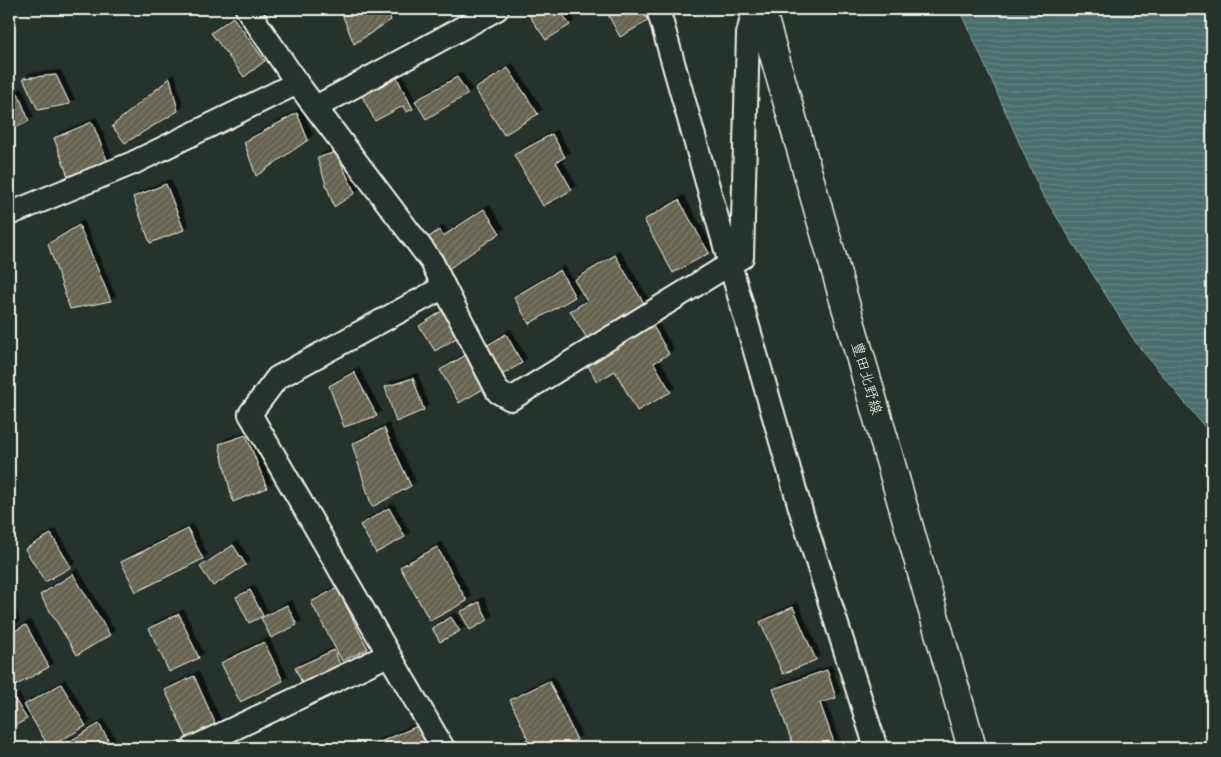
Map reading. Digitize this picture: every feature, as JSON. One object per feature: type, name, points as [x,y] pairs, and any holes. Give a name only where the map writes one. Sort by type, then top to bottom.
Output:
[{"type":"main road","name":"豊田北野線","points":[[761,9],[972,748]]},
{"type":"street","points":[[247,9],[297,83],[432,262],[498,392],[511,399],[742,257],[748,34],[754,9]]},
{"type":"street","points":[[316,107],[497,9]]},
{"type":"street","points":[[658,9],[804,520],[876,748]]},
{"type":"street","points":[[9,214],[133,164],[297,83]]},
{"type":"street","points":[[443,748],[250,414],[277,378],[444,287]]},
{"type":"street","points":[[193,748],[388,655]]},
{"type":"water","points":[[960,9],[1212,9],[1212,436],[1136,343],[1041,192]]},
{"type":"building","points":[[340,9],[387,9],[391,20],[354,44]]},
{"type":"building","points":[[528,9],[559,9],[570,25],[546,40],[526,11]]},
{"type":"building","points":[[605,9],[642,9],[648,21],[620,37]]},
{"type":"building","points":[[233,17],[265,61],[244,77],[211,33]]},
{"type":"building","points":[[508,68],[538,114],[504,135],[475,89]]},
{"type":"building","points":[[56,75],[70,104],[38,110],[23,78]]},
{"type":"building","points":[[457,77],[468,94],[426,119],[415,101]]},
{"type":"building","points":[[170,78],[178,111],[125,143],[112,126]]},
{"type":"building","points":[[397,78],[413,109],[406,112],[403,106],[375,121],[362,96]]},
{"type":"building","points":[[18,93],[29,121],[9,131],[9,96]]},
{"type":"building","points":[[297,113],[308,140],[256,176],[244,142]]},
{"type":"building","points":[[92,122],[109,165],[70,182],[54,138]]},
{"type":"building","points":[[552,134],[565,157],[556,162],[572,190],[543,206],[514,155]]},
{"type":"building","points":[[336,152],[355,193],[334,207],[317,158]]},
{"type":"building","points":[[166,184],[184,230],[150,243],[133,197]]},
{"type":"building","points":[[679,200],[709,253],[673,273],[644,220]]},
{"type":"building","points":[[484,209],[500,233],[444,272],[423,241],[439,230],[443,236]]},
{"type":"building","points":[[79,225],[111,301],[70,309],[48,244]]},
{"type":"building","points":[[615,255],[645,305],[588,340],[570,311],[587,301],[574,280]]},
{"type":"building","points":[[560,270],[575,297],[529,324],[514,297]]},
{"type":"building","points":[[442,311],[458,337],[435,351],[419,326]]},
{"type":"building","points":[[653,326],[669,354],[654,363],[671,392],[637,411],[615,371],[597,382],[587,364]]},
{"type":"building","points":[[506,334],[522,363],[500,376],[483,348]]},
{"type":"building","points":[[466,355],[485,388],[459,403],[440,370]]},
{"type":"building","points":[[354,372],[377,416],[344,427],[329,386]]},
{"type":"building","points":[[413,378],[424,410],[396,422],[385,387]]},
{"type":"building","points":[[384,428],[411,486],[372,507],[352,444]]},
{"type":"building","points":[[246,435],[267,488],[233,502],[219,444]]},
{"type":"building","points":[[389,508],[405,537],[376,553],[360,525]]},
{"type":"building","points":[[188,529],[203,559],[136,592],[121,562]]},
{"type":"building","points":[[51,534],[71,567],[45,582],[25,549]]},
{"type":"building","points":[[233,545],[246,565],[213,586],[200,567]]},
{"type":"building","points":[[437,547],[467,601],[430,621],[400,567]]},
{"type":"building","points":[[73,574],[110,635],[77,655],[40,595]]},
{"type":"building","points":[[337,588],[368,649],[342,661],[311,602]]},
{"type":"building","points":[[250,590],[263,616],[249,623],[236,597]]},
{"type":"building","points":[[479,602],[488,620],[470,630],[460,612]]},
{"type":"building","points":[[287,605],[297,625],[271,638],[261,618]]},
{"type":"building","points":[[9,606],[15,626],[9,628]]},
{"type":"building","points":[[793,607],[816,660],[783,674],[760,622]]},
{"type":"building","points":[[179,614],[199,658],[169,672],[149,628]]},
{"type":"building","points":[[451,617],[460,631],[440,642],[432,628]]},
{"type":"building","points":[[26,625],[49,667],[13,687],[9,679],[9,634]]},
{"type":"building","points":[[264,642],[283,681],[240,702],[221,663]]},
{"type":"building","points":[[334,650],[343,671],[305,689],[295,668]]},
{"type":"building","points":[[827,670],[836,698],[820,703],[836,748],[794,748],[773,689]]},
{"type":"building","points":[[194,676],[216,725],[187,738],[165,690]]},
{"type":"building","points":[[549,681],[577,740],[559,748],[510,748],[528,739],[510,700]]},
{"type":"building","points":[[61,684],[86,726],[49,747],[24,705]]},
{"type":"building","points":[[14,698],[27,719],[9,729],[9,701]]},
{"type":"building","points":[[99,724],[113,748],[58,748]]},
{"type":"building","points":[[420,725],[430,748],[372,748],[371,746]]}]
